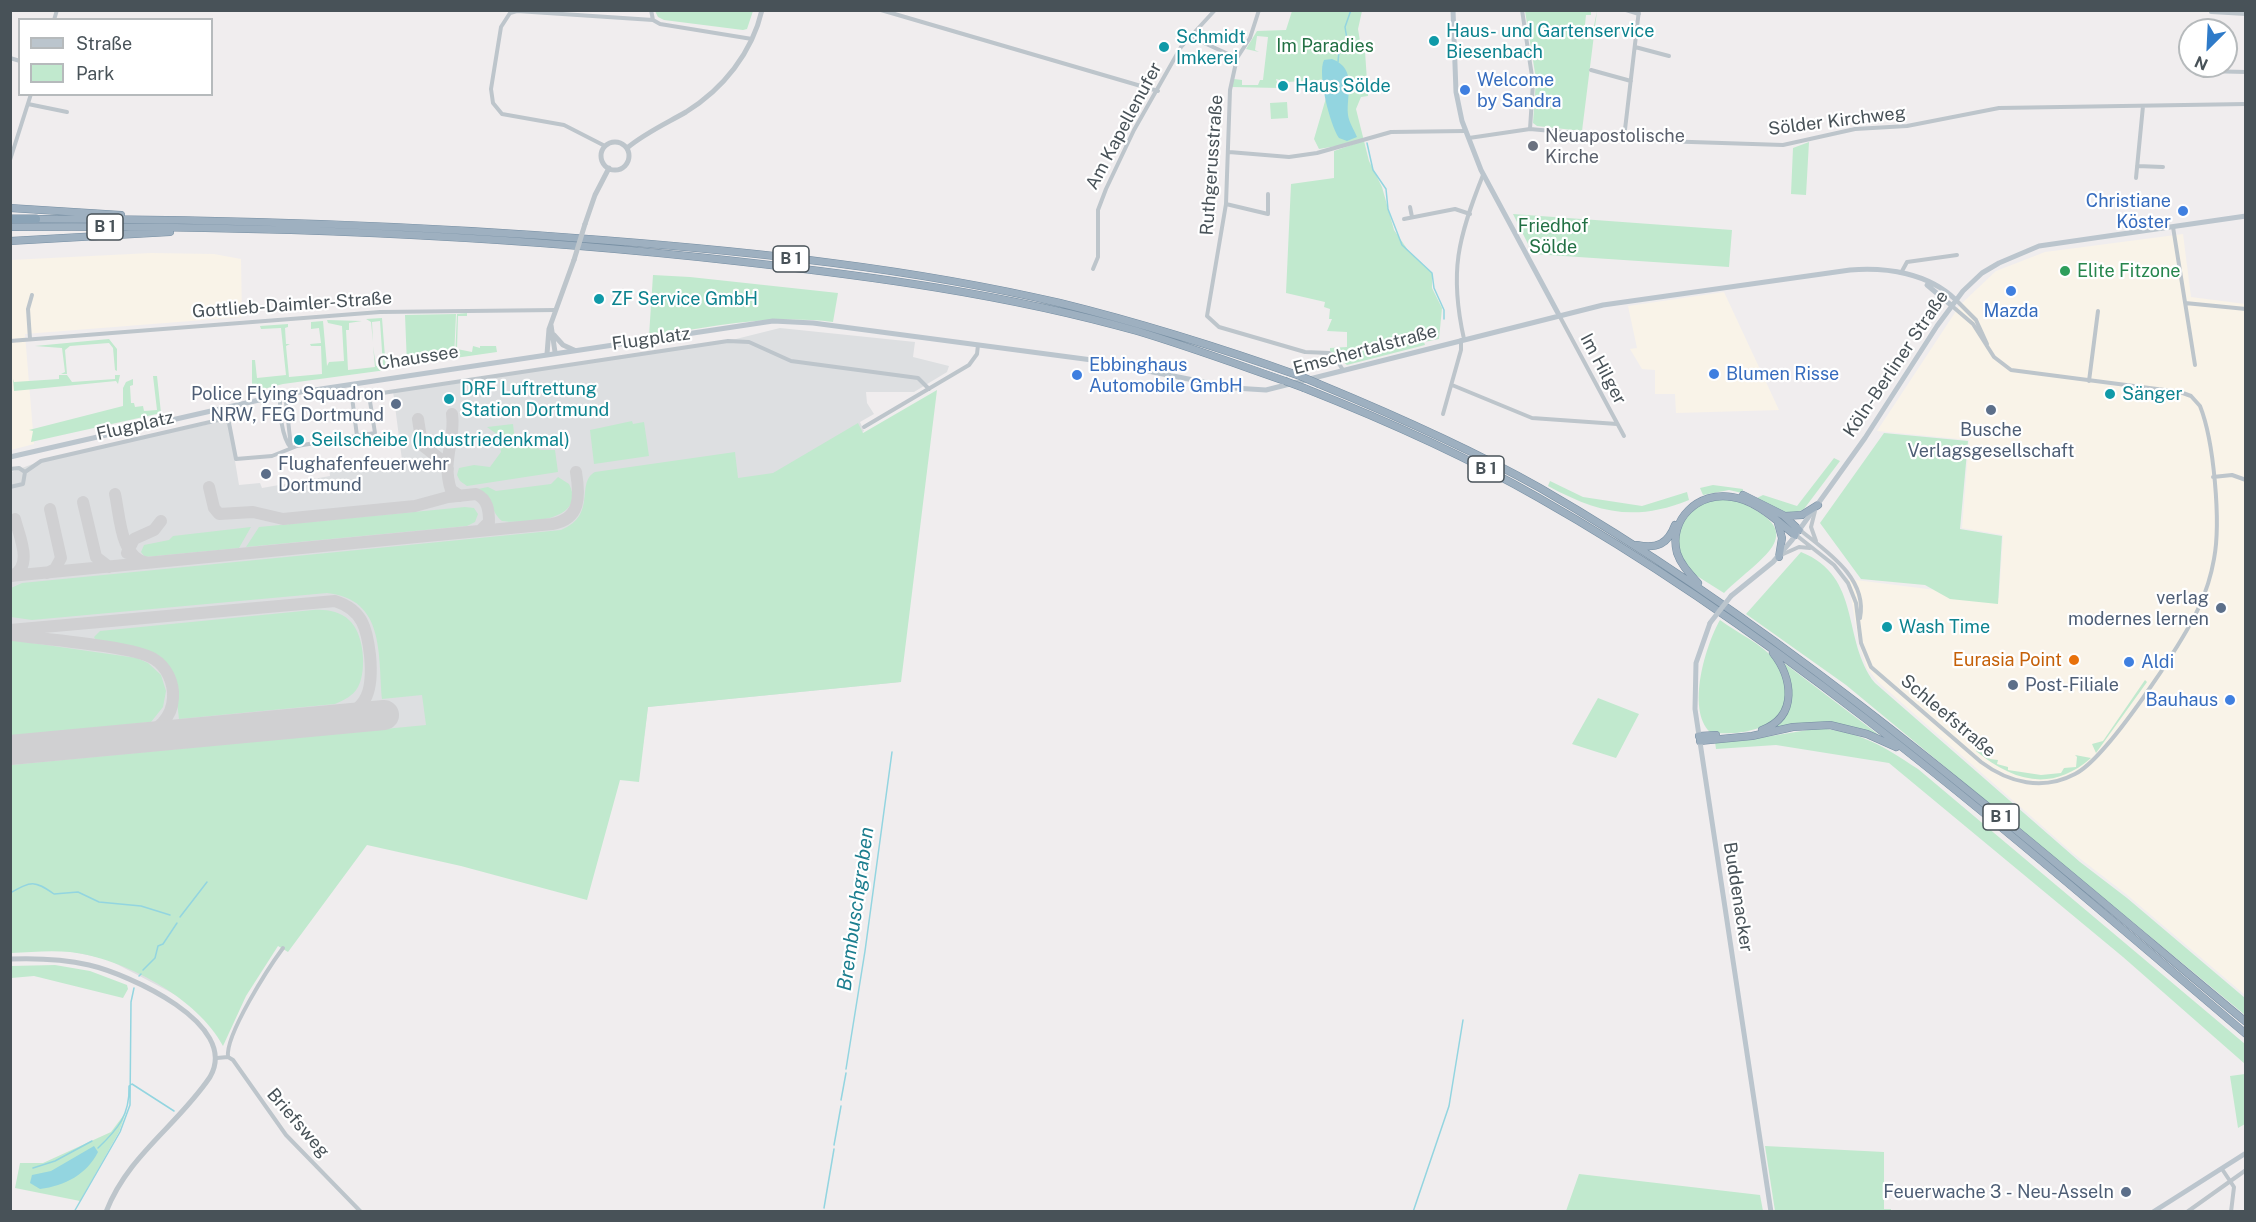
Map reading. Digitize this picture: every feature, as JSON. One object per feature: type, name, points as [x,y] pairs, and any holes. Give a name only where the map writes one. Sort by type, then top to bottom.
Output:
[{"type":"highway","points":[[10,208],[109,213],[144,219]]},
{"type":"highway","name":"B 1","points":[[10,219],[269,221],[541,235],[742,253],[939,279],[1067,305],[1185,337],[1300,376],[1405,419],[1538,487],[1632,543],[1706,592],[1909,742],[2246,1022]]},
{"type":"highway","name":"B 1","points":[[10,227],[356,232],[657,253],[823,271],[937,288],[1056,311],[1139,332],[1285,381],[1397,426],[1531,494],[1657,569],[1767,646],[1907,752],[2246,1034]]},
{"type":"highway","points":[[10,241],[199,228]]},
{"type":"highway","points":[[1632,543],[1648,547],[1664,543],[1686,506],[1714,493],[1743,495],[1780,518],[1797,532]]},
{"type":"highway","points":[[1706,592],[1685,568],[1676,547],[1678,527],[1689,508],[1707,498],[1730,496],[1780,518],[1797,516],[1818,505]]},
{"type":"highway","points":[[1779,557],[1782,534],[1780,518]]},
{"type":"highway","points":[[1700,738],[1755,732],[1771,726],[1780,717],[1789,698],[1790,684],[1783,666],[1767,646]]},
{"type":"highway","points":[[1700,738],[1752,736],[1793,727],[1830,725],[1868,734],[1907,752]]},
{"type":"main road","points":[[1454,10],[1456,92],[1465,131],[1483,175],[1559,315]]},
{"type":"main road","name":"Köln-Berliner Straße","points":[[1731,596],[1779,557],[1886,407],[1951,305],[1982,273],[2028,250],[2065,241],[2246,216]]},
{"type":"main road","name":"Emschertalstraße","points":[[835,325],[1122,364],[1250,390],[1274,389],[1559,315],[1638,300],[1850,270],[1879,269],[1913,276],[1926,280],[1956,300]]},
{"type":"main road","points":[[1913,276],[1934,289],[1951,305]]},
{"type":"main road","name":"Chaussee","points":[[10,457],[281,395],[773,321],[835,325]]},
{"type":"main road","name":"Buddenacker","points":[[1731,596],[1710,623],[1699,650],[1694,671],[1694,695],[1771,1212]]},
{"type":"main road","points":[[2153,1212],[2246,1153]]},
{"type":"street","points":[[651,10],[653,20]]},
{"type":"street","points":[[627,148],[713,91],[739,62],[752,39],[762,10]]},
{"type":"street","points":[[881,10],[1158,91]]},
{"type":"street","name":"Am Kapellenufer","points":[[1093,268],[1098,257],[1100,203],[1134,130],[1181,47],[1215,10]]},
{"type":"street","name":"Ruthgerusstraße","points":[[1259,10],[1250,38],[1238,58],[1230,90],[1226,204],[1207,308],[1209,320],[1219,327],[1298,350],[1329,353],[1334,356],[1344,371]]},
{"type":"street","points":[[1522,10],[1533,83],[1530,129]]},
{"type":"street","points":[[1624,138],[1639,12],[1626,10]]},
{"type":"street","points":[[605,146],[602,158],[609,168],[618,169],[626,165],[629,157],[627,148],[617,142],[605,146],[564,125],[507,116],[495,108],[491,98],[491,89],[501,27],[510,13],[517,11],[653,20],[752,39]]},
{"type":"street","points":[[2211,12],[2246,14]]},
{"type":"street","points":[[1191,37],[1238,58]]},
{"type":"street","points":[[1635,47],[1669,56]]},
{"type":"street","points":[[1592,70],[1631,81]]},
{"type":"street","points":[[10,160],[30,96]]},
{"type":"street","points":[[28,104],[67,112]]},
{"type":"street","name":"Sölder Kirchweg","points":[[1468,138],[1530,129],[1624,138],[1783,145],[1855,129],[1907,126],[1999,108],[2246,104]]},
{"type":"street","points":[[2136,178],[2143,106]]},
{"type":"street","points":[[1229,152],[1289,157],[1317,153],[1391,132],[1465,131]]},
{"type":"street","points":[[2137,166],[2163,167]]},
{"type":"street","points":[[547,354],[551,324],[595,195],[609,168]]},
{"type":"street","points":[[1443,414],[1461,350],[1462,340],[1456,303],[1455,277],[1460,246],[1483,175]]},
{"type":"street","points":[[1226,204],[1268,214],[1268,195]]},
{"type":"street","points":[[1410,207],[1412,217]]},
{"type":"street","points":[[1404,219],[1455,209],[1470,214]]},
{"type":"street","points":[[2172,226],[2195,365]]},
{"type":"street","points":[[1901,273],[1907,262],[1957,255]]},
{"type":"street","points":[[30,339],[28,309],[32,295]]},
{"type":"street","name":"Schleefstraße","points":[[1956,300],[1976,320],[1987,345]]},
{"type":"street","points":[[2185,303],[2246,309]]},
{"type":"street","name":"Schleefstraße","points":[[1797,532],[1834,565],[1848,583],[1859,621],[1863,651],[1878,676],[1981,762],[1997,773],[2020,782],[2041,783],[2064,779],[2084,769],[2100,755],[2175,649],[2194,618],[2208,584],[2216,548],[2218,514],[2213,477],[2202,411],[2194,398],[2180,392],[2016,372],[1997,361],[1973,324],[1951,305]]},
{"type":"street","name":"Gottlieb-Daimler-Straße","points":[[10,341],[380,312],[556,310]]},
{"type":"street","points":[[2089,381],[2098,310]]},
{"type":"street","name":"Im Hilger","points":[[1559,315],[1624,436]]},
{"type":"street","points":[[551,324],[555,352]]},
{"type":"street","points":[[554,335],[563,345],[574,350]]},
{"type":"street","name":"Flugplatz","points":[[369,395],[741,340],[757,344],[791,360],[918,378],[929,389]]},
{"type":"street","points":[[864,427],[973,362],[978,344]]},
{"type":"street","points":[[1452,385],[1532,418],[1617,424]]},
{"type":"street","points":[[281,395],[279,403],[286,443],[291,448]]},
{"type":"street","points":[[369,395],[375,433],[357,436],[352,398],[369,395]]},
{"type":"street","name":"Flugplatz","points":[[25,472],[41,461],[223,420],[229,423],[234,458],[238,461],[272,456],[291,448],[357,436]]},
{"type":"street","points":[[10,469],[19,468],[25,472],[23,484],[10,487]]},
{"type":"street","points":[[2213,477],[2232,475],[2246,480]]},
{"type":"street","points":[[1816,542],[1811,527],[1818,505]]},
{"type":"street","name":"Schleefstraße","points":[[1797,532],[1816,542],[1838,561],[1853,583],[1860,604],[1859,621]]},
{"type":"street","points":[[1779,557],[1799,547],[1816,551]]},
{"type":"street","points":[[217,1058],[228,1057],[228,1047],[244,1012],[284,948]]},
{"type":"street","points":[[10,959],[54,959],[89,965],[141,984],[168,1000],[211,1039],[217,1058],[214,1072],[200,1092],[124,1175],[106,1212]]},
{"type":"street","name":"Briefsweg","points":[[228,1057],[286,1135],[361,1212]]},
{"type":"street","points":[[2222,1169],[2234,1187],[2231,1212]]},
{"type":"street","points":[[2187,1212],[2246,1170]]},
{"type":"shaded area","points":[[2183,234],[2191,297],[2245,304],[2245,995],[2126,894],[2074,854],[1878,682],[1867,668],[1859,644],[1848,579],[1999,598],[2003,535],[1962,528],[1969,440],[1877,431],[1960,305],[1996,271],[2045,252]]},
{"type":"shaded area","points":[[151,253],[214,254],[241,259],[242,317],[25,334],[34,444],[11,450],[11,260]]},
{"type":"shaded area","points":[[1724,292],[1780,410],[1676,413],[1675,394],[1655,394],[1655,370],[1642,369],[1630,349],[1637,348],[1628,306]]},
{"type":"shaded area","points":[[780,328],[915,342],[913,357],[949,366],[947,372],[914,392],[866,392],[867,403],[874,414],[860,422],[864,431],[767,485],[901,682],[648,707],[638,781],[612,776],[370,840],[274,937],[193,1004],[107,959],[49,947],[11,949],[11,472],[41,461],[223,421],[227,422],[230,431],[239,485],[260,483],[262,488],[330,476],[329,468],[402,460],[393,391],[728,341]]},
{"type":"green space","points":[[655,10],[753,11],[747,29],[743,30],[664,20],[658,17]]},
{"type":"green space","name":"Im Paradies","points":[[1292,11],[1362,11],[1358,29],[1365,51],[1368,96],[1361,97],[1356,109],[1369,161],[1382,187],[1394,230],[1410,253],[1432,273],[1432,288],[1442,308],[1439,339],[1424,342],[1425,345],[1347,365],[1330,351],[1330,348],[1347,347],[1347,332],[1327,331],[1332,319],[1329,319],[1330,309],[1324,307],[1325,302],[1286,293],[1291,184],[1334,178],[1334,151],[1360,142],[1319,149],[1314,139],[1326,98],[1320,80],[1287,82],[1276,79],[1279,88],[1232,87],[1234,79],[1242,80],[1242,85],[1258,85],[1260,80],[1263,80],[1268,37],[1257,36],[1255,50],[1259,52],[1246,49],[1257,31],[1286,30]]},
{"type":"green space","points":[[1525,11],[1591,11],[1591,15],[1586,15],[1584,34],[1592,35],[1597,11],[1582,131],[1537,126],[1533,123],[1536,79]]},
{"type":"green space","points":[[1287,102],[1288,118],[1271,119],[1270,103]]},
{"type":"green space","points":[[1809,142],[1806,195],[1791,194],[1793,148]]},
{"type":"green space","name":"Friedhof Sölde","points":[[1513,214],[1732,230],[1729,267],[1533,254]]},
{"type":"green space","points":[[653,275],[838,293],[833,322],[763,321],[649,336]]},
{"type":"green space","points":[[467,313],[467,316],[458,316],[457,349],[472,352],[473,346],[480,348],[480,346],[496,346],[497,352],[455,358],[457,314]]},
{"type":"green space","points":[[456,314],[454,358],[407,365],[405,315]]},
{"type":"green space","points":[[382,318],[386,370],[283,384],[252,392],[252,360],[255,360],[257,378],[286,375],[281,328],[261,329],[260,326],[288,324],[285,328],[286,344],[290,344],[286,346],[289,377],[322,374],[321,346],[310,344],[321,343],[319,328],[311,329],[311,322],[323,321],[327,366],[329,362],[344,361],[342,326],[328,323],[327,320],[362,321],[349,323],[349,330],[346,330],[348,370],[375,367],[373,346],[376,366],[383,366],[380,321],[372,322],[373,342],[371,322],[366,319]]},
{"type":"green space","points":[[109,339],[117,349],[117,371],[113,348],[109,343],[70,346],[65,350],[67,374],[61,374],[65,372],[62,348],[35,346]]},
{"type":"green space","points":[[59,375],[67,375],[72,382],[115,379],[115,375],[120,375],[118,384],[116,381],[14,391],[13,379],[14,382],[59,379]]},
{"type":"green space","points":[[153,376],[157,376],[161,413],[31,442],[33,431],[29,430],[123,406],[123,388],[126,382],[133,379],[133,385],[130,386],[131,403],[134,403],[135,407],[143,406],[144,411],[157,410]]},
{"type":"green space","points":[[937,390],[901,682],[648,707],[639,782],[620,780],[587,900],[461,866],[367,845],[288,952],[278,946],[246,996],[223,1046],[211,1028],[178,997],[157,983],[113,962],[70,952],[11,953],[11,765],[426,725],[422,695],[382,699],[375,631],[369,617],[360,606],[346,597],[327,593],[32,620],[11,617],[11,588],[22,583],[561,530],[572,524],[579,516],[583,508],[586,484],[595,472],[735,452],[738,478],[773,473],[858,423],[863,433]]},
{"type":"green space","points":[[632,421],[633,424],[644,422],[649,456],[594,464],[590,430]]},
{"type":"green space","points":[[513,424],[515,441],[528,440],[540,450],[555,450],[558,472],[467,486],[460,481],[457,475],[459,468],[474,465],[490,467],[501,452],[498,435],[487,427]]},
{"type":"green space","points":[[1884,433],[1968,441],[1960,529],[2002,536],[1998,604],[1950,599],[1925,585],[1861,579],[1820,523]]},
{"type":"green space","points":[[1834,458],[1840,461],[1804,509],[1792,513],[1786,512],[1757,498],[1763,495],[1797,506]]},
{"type":"green space","points":[[558,477],[569,484],[573,496],[570,506],[551,518],[525,522],[502,521],[483,492],[478,489],[488,487],[496,491],[551,484]]},
{"type":"green space","points":[[1550,481],[1583,497],[1642,506],[1687,492],[1689,500],[1651,511],[1617,511],[1584,503],[1566,495],[1548,486]]},
{"type":"green space","points":[[1713,485],[1743,489],[1742,493],[1729,490],[1703,495],[1700,488]]},
{"type":"green space","points":[[1732,499],[1757,511],[1771,522],[1776,533],[1774,544],[1766,555],[1724,593],[1689,571],[1678,547],[1678,535],[1687,514],[1706,500]]},
{"type":"green space","points":[[474,508],[478,514],[475,522],[467,526],[246,547],[259,527]]},
{"type":"green space","points":[[251,527],[239,548],[145,557],[141,552],[144,545],[169,540],[173,536]]},
{"type":"green space","points":[[1801,552],[1821,563],[1834,577],[1843,593],[1858,648],[1875,683],[2080,862],[2127,898],[2245,998],[2245,1015],[1846,685],[1746,614]]},
{"type":"green space","points":[[313,610],[341,614],[354,626],[361,642],[363,662],[361,680],[351,695],[335,704],[179,719],[173,678],[163,662],[142,651],[107,645],[94,637],[100,631]]},
{"type":"green space","points":[[1720,620],[1763,648],[1779,666],[1786,685],[1786,700],[1782,711],[1774,720],[1750,731],[1710,732],[1703,722],[1699,708],[1704,660]]},
{"type":"green space","points":[[11,640],[137,658],[148,663],[161,675],[166,691],[163,707],[151,722],[11,736]]},
{"type":"green space","points":[[1784,663],[1879,736],[1851,727],[1825,724],[1770,729],[1788,705],[1792,691]]},
{"type":"green space","points":[[2145,680],[2147,682],[2096,753],[2092,744],[2103,741]]},
{"type":"green space","points":[[1598,698],[1639,714],[1616,758],[1572,744]]},
{"type":"green space","points":[[1820,728],[1861,737],[1918,769],[2245,1044],[2245,1064],[2123,957],[1889,763],[1776,745],[1716,749],[1715,742],[1747,740]]},
{"type":"green space","points":[[1981,743],[1991,747],[1988,748],[1987,755],[1990,759],[1998,760],[1997,764],[2008,767],[2008,770],[2041,775],[2061,773],[2064,768],[2076,767],[2077,757],[2075,755],[2091,758],[2076,769],[2061,776],[2032,779],[2004,770],[1990,761],[1976,751]]},
{"type":"green space","points":[[55,965],[90,971],[127,985],[128,989],[123,998],[34,976],[11,978],[11,966]]},
{"type":"green space","points":[[2245,1074],[2245,1124],[2238,1128],[2230,1076]]},
{"type":"green space","points":[[126,1112],[119,1132],[80,1201],[15,1188],[20,1163],[43,1163],[111,1132]]},
{"type":"green space","points":[[1765,1146],[1884,1152],[1884,1209],[1891,1209],[1891,1211],[1775,1211]]},
{"type":"green space","points":[[1579,1174],[1760,1195],[1763,1211],[1566,1211]]},
{"type":"water","points":[[1332,59],[1340,63],[1348,76],[1348,115],[1357,137],[1347,141],[1339,138],[1335,131],[1323,87],[1324,60]]},
{"type":"water","points":[[94,1146],[98,1152],[93,1160],[74,1178],[40,1189],[30,1183],[32,1175],[51,1171]]},
{"type":"waterway","points":[[1338,62],[1339,51],[1347,39],[1345,27],[1351,10]]},
{"type":"waterway","points":[[1367,143],[1373,170],[1386,189],[1388,209],[1402,245],[1432,273],[1434,288],[1444,310],[1444,319]]},
{"type":"waterway","name":"Brembuschgraben","points":[[846,1069],[865,951],[892,752]]},
{"type":"waterway","points":[[180,917],[207,882]]},
{"type":"waterway","points":[[10,893],[28,884],[37,884],[54,894],[78,892],[99,902],[141,906],[170,915]]},
{"type":"waterway","points":[[143,970],[155,958],[158,946],[163,944],[177,923]]},
{"type":"waterway","points":[[74,1212],[120,1132],[130,1105],[131,1002],[134,988]]},
{"type":"waterway","points":[[1413,1212],[1449,1106],[1463,1020]]},
{"type":"waterway","name":"Brembuschgraben","points":[[841,1100],[846,1073]]},
{"type":"waterway","points":[[98,1148],[121,1121],[127,1105],[129,1086],[132,1084],[174,1111]]},
{"type":"waterway","name":"Brembuschgraben","points":[[834,1145],[841,1106]]},
{"type":"waterway","points":[[33,1168],[55,1161],[92,1141]]},
{"type":"waterway","name":"Brembuschgraben","points":[[824,1208],[834,1149]]},
{"type":"taxiway","points":[[452,414],[448,479],[451,490],[460,496]]},
{"type":"taxiway","points":[[418,419],[422,445],[444,462],[448,469]]},
{"type":"taxiway","points":[[10,576],[552,524],[562,521],[573,512],[578,498],[576,472]]},
{"type":"taxiway","points":[[209,487],[214,508],[219,514],[253,512],[283,519],[415,506],[448,497],[476,494],[485,502],[489,514],[489,522],[480,531]]},
{"type":"taxiway","points":[[115,494],[126,545],[138,560],[147,563]]},
{"type":"taxiway","points":[[83,502],[96,557],[109,567]]},
{"type":"taxiway","points":[[47,573],[55,569],[61,558],[50,509]]},
{"type":"taxiway","points":[[12,576],[19,571],[24,558],[15,519]]},
{"type":"taxiway","points":[[127,553],[134,539],[154,530],[161,521]]},
{"type":"taxiway","points":[[10,630],[335,601],[352,610],[362,622],[369,646],[371,677],[367,696],[362,704],[346,716],[334,719]]},
{"type":"taxiway","points":[[13,635],[127,650],[143,654],[159,662],[171,681],[172,705],[167,718],[152,731],[139,738]]},
{"type":"runway","points":[[10,750],[384,715]]},
{"type":"place","name":"Haus- und Gartenservice Biesenbach","points":[[1434,41]]},
{"type":"place","name":"Schmidt Imkerei","points":[[1164,47]]},
{"type":"place","name":"Haus Sölde","points":[[1283,86]]},
{"type":"place","name":"Welcome by Sandra","points":[[1465,90]]},
{"type":"place","name":"Neuapostolische Kirche","points":[[1533,146]]},
{"type":"place","name":"Christiane Köster","points":[[2183,211]]},
{"type":"place","name":"Elite Fitzone","points":[[2065,271]]},
{"type":"place","name":"Mazda","points":[[2011,291]]},
{"type":"place","name":"ZF Service GmbH","points":[[599,299]]},
{"type":"place","name":"Blumen Risse","points":[[1714,374]]},
{"type":"place","name":"Ebbinghaus Automobile GmbH","points":[[1077,375]]},
{"type":"place","name":"Sänger","points":[[2110,394]]},
{"type":"place","name":"DRF Luftrettung Station Dortmund","points":[[449,399]]},
{"type":"place","name":"Police Flying Squadron NRW, FEG Dortmund","points":[[396,404]]},
{"type":"place","name":"Busche Verlagsgesellschaft","points":[[1991,410]]},
{"type":"place","name":"Seilscheibe (Industriedenkmal)","points":[[299,440]]},
{"type":"place","name":"Flughafenfeuerwehr Dortmund","points":[[266,474]]},
{"type":"place","name":"verlag modernes lernen","points":[[2221,608]]},
{"type":"place","name":"Wash Time","points":[[1887,627]]},
{"type":"place","name":"Eurasia Point","points":[[2074,660]]},
{"type":"place","name":"Aldi","points":[[2129,662]]},
{"type":"place","name":"Post-Filiale","points":[[2013,685]]},
{"type":"place","name":"Bauhaus","points":[[2230,700]]},
{"type":"place","name":"Feuerwache 3 - Neu-Asseln","points":[[2126,1192]]}]
